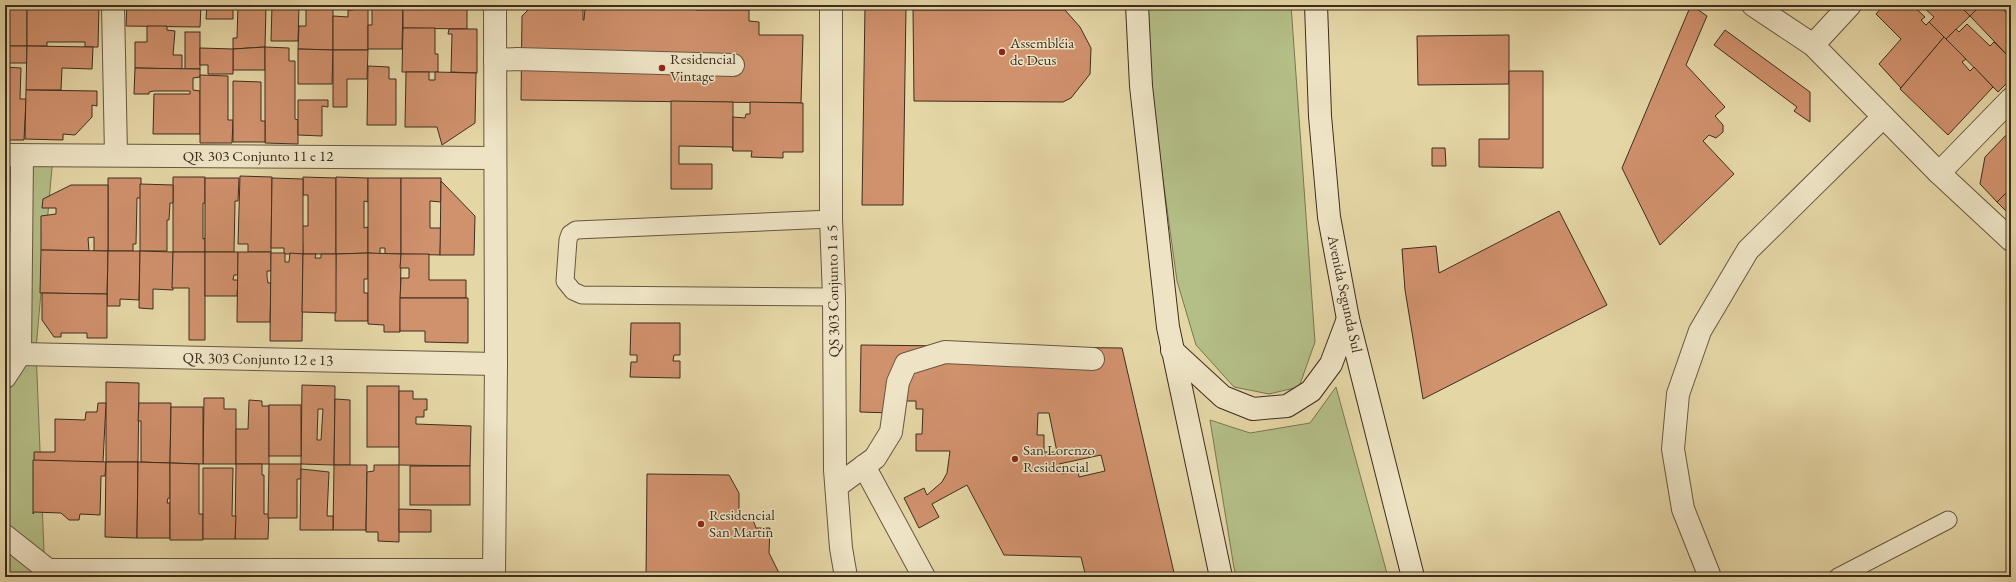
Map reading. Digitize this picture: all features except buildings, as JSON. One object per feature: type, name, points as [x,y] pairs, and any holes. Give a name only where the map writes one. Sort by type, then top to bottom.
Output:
[{"type":"street","points":[[113,5],[116,155]]},
{"type":"street","points":[[5,536],[48,574],[494,574],[496,364],[495,5]]},
{"type":"street","name":"QS 303 Conjunto 1 a 5","points":[[831,5],[831,219],[834,297],[837,486],[841,548],[846,577]]},
{"type":"street","points":[[1137,5],[1141,86],[1172,350],[1221,577]]},
{"type":"street","name":"Avenida Segunda Sul","points":[[1316,5],[1320,116],[1329,217],[1348,319],[1413,577]]},
{"type":"street","points":[[1753,5],[1813,45],[1939,174],[2011,240]]},
{"type":"street","points":[[1813,45],[1850,5]]},
{"type":"street","points":[[495,60],[517,58],[733,65]]},
{"type":"street","points":[[1939,174],[2011,99]]},
{"type":"street","points":[[1710,577],[1683,509],[1673,449],[1678,394],[1700,331],[1748,250],[1883,117]]},
{"type":"street","points":[[5,377],[20,354],[13,155]]},
{"type":"street","name":"QR 303 Conjunto 11 e 12","points":[[13,155],[495,158]]},
{"type":"street","points":[[1172,350],[1223,397],[1253,409],[1287,406],[1311,391],[1331,364],[1348,319]]},
{"type":"street","points":[[837,486],[875,458],[891,432],[898,382],[906,364],[945,352],[1093,359]]},
{"type":"street","name":"QR 303 Conjunto 12 e 13","points":[[20,354],[496,364]]},
{"type":"street","points":[[864,466],[924,577]]},
{"type":"lane","points":[[831,219],[576,230],[570,234],[568,240],[565,281],[573,291],[582,295],[834,297]]},
{"type":"lane","points":[[1838,577],[1948,520]]},
{"type":"green space","points":[[1139,5],[1291,5],[1315,342],[1299,387],[1269,394],[1234,387],[1196,345],[1177,281]]},
{"type":"green space","points":[[5,155],[53,156],[36,349],[45,577],[5,577]]},
{"type":"green space","points":[[1336,387],[1388,577],[1237,577],[1234,568],[1210,420],[1250,433],[1310,423]]},
{"type":"place","name":"Assembléia de Deus","points":[[1002,52]]},
{"type":"place","name":"Residencial Vintage","points":[[662,68]]},
{"type":"place","name":"San Lorenzo Residencial","points":[[1015,459]]},
{"type":"place","name":"Residencial San Martin","points":[[701,524]]}]
